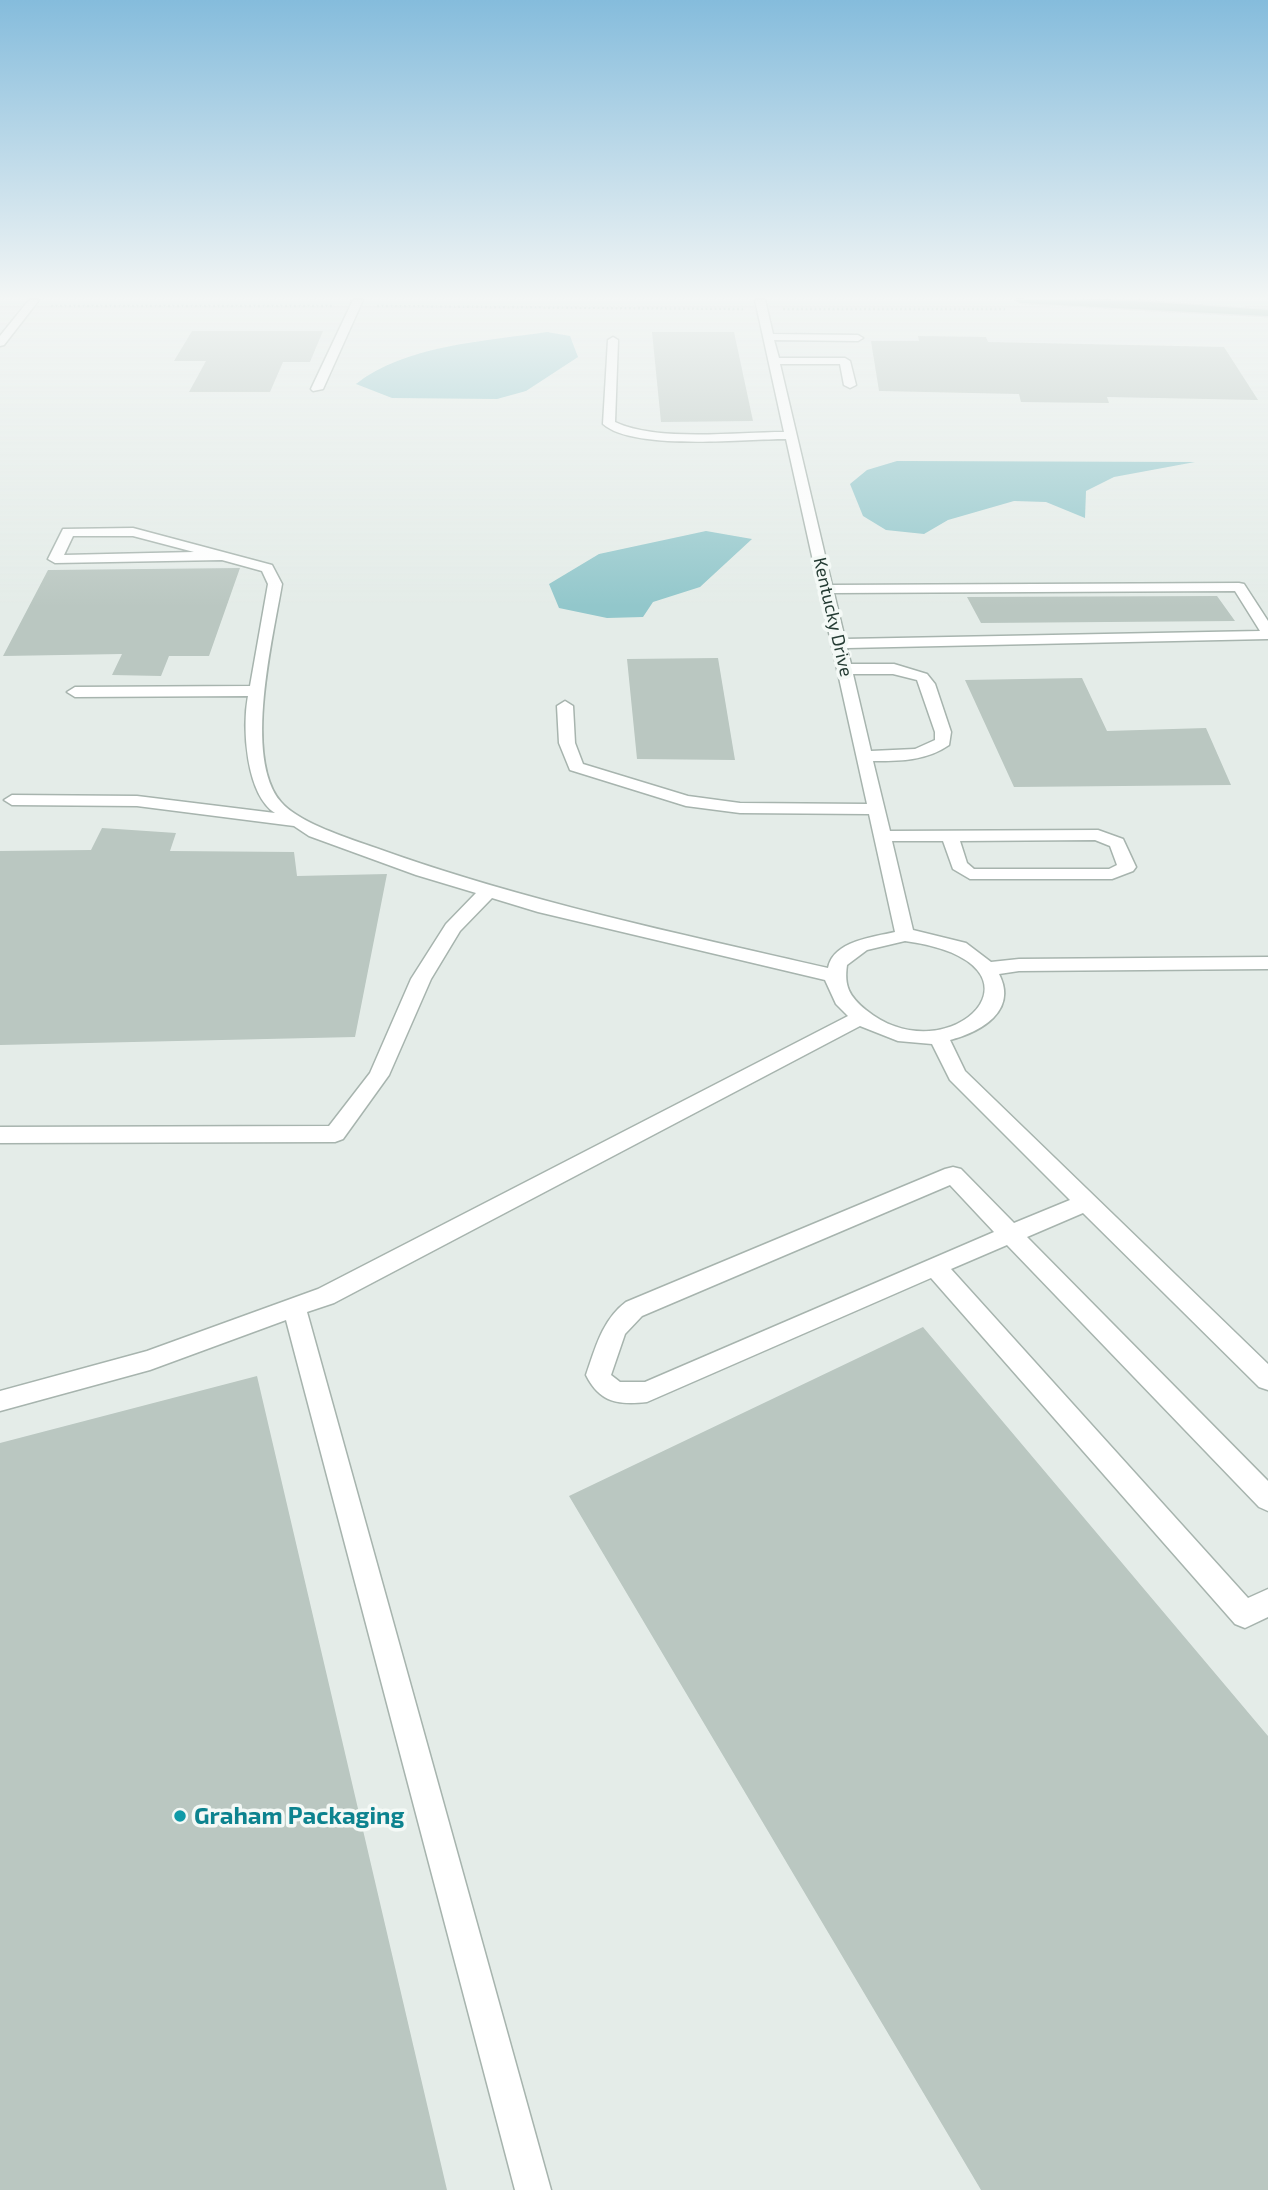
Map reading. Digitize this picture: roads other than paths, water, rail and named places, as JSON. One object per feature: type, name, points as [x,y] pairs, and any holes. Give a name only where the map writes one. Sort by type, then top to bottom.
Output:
[{"type":"street","points":[[609,402],[608,424],[628,433],[664,437],[791,435]]},
{"type":"street","name":"Kentucky Drive","points":[[783,402],[905,935]]},
{"type":"street","points":[[223,556],[55,559],[68,532],[133,532],[223,556],[267,568],[275,584],[254,705],[257,770],[274,805],[316,832],[422,872],[538,906],[834,976]]},
{"type":"street","points":[[827,589],[1239,587],[1268,634]]},
{"type":"street","points":[[839,644],[1268,634]]},
{"type":"street","points":[[845,669],[894,669],[913,672],[922,677],[927,684],[943,732],[943,742],[933,751],[917,755],[865,756]]},
{"type":"street","points":[[75,692],[256,691]]},
{"type":"street","points":[[565,706],[567,743],[576,767],[686,801],[740,808],[877,808]]},
{"type":"street","points":[[12,800],[137,801],[300,822]]},
{"type":"street","points":[[883,836],[950,835],[1098,835],[1117,843],[1127,867],[1112,874],[970,874],[959,865],[950,835]]},
{"type":"street","points":[[0,1135],[335,1134],[379,1074],[421,979],[453,928],[488,891]]},
{"type":"street","points":[[905,935],[938,939],[967,951],[987,969],[995,986],[994,1003],[983,1019],[964,1030],[938,1036],[910,1036],[883,1030],[859,1018],[844,1006],[835,991],[834,976],[840,960],[856,946],[879,938],[905,935]]},
{"type":"street","points":[[987,969],[1019,965],[1268,963]]},
{"type":"street","points":[[0,1401],[150,1360],[326,1296],[859,1018]]},
{"type":"street","points":[[938,1036],[957,1074],[1268,1380]]},
{"type":"street","points":[[1087,1202],[1011,1234],[935,1266],[647,1392],[630,1394],[614,1391],[603,1385],[598,1375],[617,1326],[624,1315],[634,1308],[953,1175],[1011,1234],[1268,1499]]},
{"type":"street","points":[[935,1266],[1245,1615],[1268,1602]]},
{"type":"street","points":[[294,1307],[533,2190]]},
{"type":"water","points":[[897,461],[1195,462],[1114,477],[1086,491],[1085,518],[1046,502],[1014,501],[948,520],[924,534],[886,530],[863,516],[850,484],[867,470]]},
{"type":"water","points":[[706,531],[752,539],[700,587],[653,602],[643,617],[607,618],[559,608],[549,584],[599,554]]},
{"type":"place","name":"Graham Packaging","points":[[180,1816]]}]
